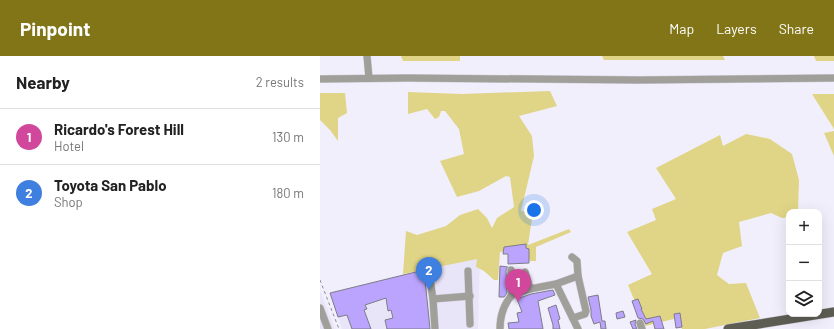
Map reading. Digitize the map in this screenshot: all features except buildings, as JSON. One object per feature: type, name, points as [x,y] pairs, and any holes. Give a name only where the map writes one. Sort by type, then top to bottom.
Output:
[{"type":"main road","points":[[728,329],[770,326],[834,312]]},
{"type":"street","points":[[367,56],[369,78]]},
{"type":"street","points":[[320,79],[639,80],[834,78]]},
{"type":"street","points":[[572,257],[577,261],[578,276],[586,311],[585,314],[573,318]]},
{"type":"street","points":[[511,270],[512,295]]},
{"type":"street","points":[[468,271],[470,324]]},
{"type":"street","points":[[429,272],[435,329]]},
{"type":"street","points":[[525,272],[530,289]]},
{"type":"street","points":[[500,329],[503,309],[512,295],[530,289],[556,284],[578,276]]},
{"type":"street","points":[[556,284],[578,329]]},
{"type":"street","points":[[433,299],[470,296]]},
{"type":"street","points":[[320,308],[328,329]]},
{"type":"path","points":[[320,280],[339,329]]},
{"type":"shaded area","points":[[401,56],[460,56],[460,61],[403,61]]},
{"type":"shaded area","points":[[602,56],[723,56],[725,60],[604,60]]},
{"type":"shaded area","points":[[814,56],[834,56],[834,61],[816,61]]},
{"type":"shaded area","points":[[550,91],[557,106],[519,116],[532,136],[534,156],[521,211],[533,212],[528,245],[569,229],[571,232],[536,247],[536,261],[530,261],[525,248],[500,252],[498,280],[494,280],[484,271],[476,267],[477,259],[403,274],[406,231],[417,235],[446,226],[460,215],[478,209],[487,218],[492,228],[497,218],[514,207],[510,177],[506,176],[479,191],[457,197],[440,161],[464,154],[459,129],[445,111],[441,111],[439,117],[435,119],[427,109],[408,114],[408,92],[462,94]]},
{"type":"shaded area","points":[[320,93],[345,93],[347,113],[338,118],[338,141],[320,120]]},
{"type":"shaded area","points":[[812,94],[834,94],[834,129]]},
{"type":"shaded area","points":[[834,131],[834,156],[824,133]]},
{"type":"shaded area","points":[[746,134],[770,139],[792,154],[799,180],[798,209],[786,209],[786,217],[782,218],[771,213],[739,222],[742,246],[723,253],[717,275],[729,284],[746,283],[760,318],[705,329],[682,329],[678,318],[645,326],[628,285],[652,274],[627,232],[656,220],[652,209],[676,199],[656,168],[720,135],[723,146]]},
{"type":"shaded area","points":[[480,256],[478,329],[342,329],[330,293]]},
{"type":"shaded area","points":[[320,291],[335,329],[320,329]]},
{"type":"place","name":"Toyota San Pablo","points":[[429,290]]},
{"type":"place","name":"Ricardo's Forest Hill","points":[[518,302]]}]
